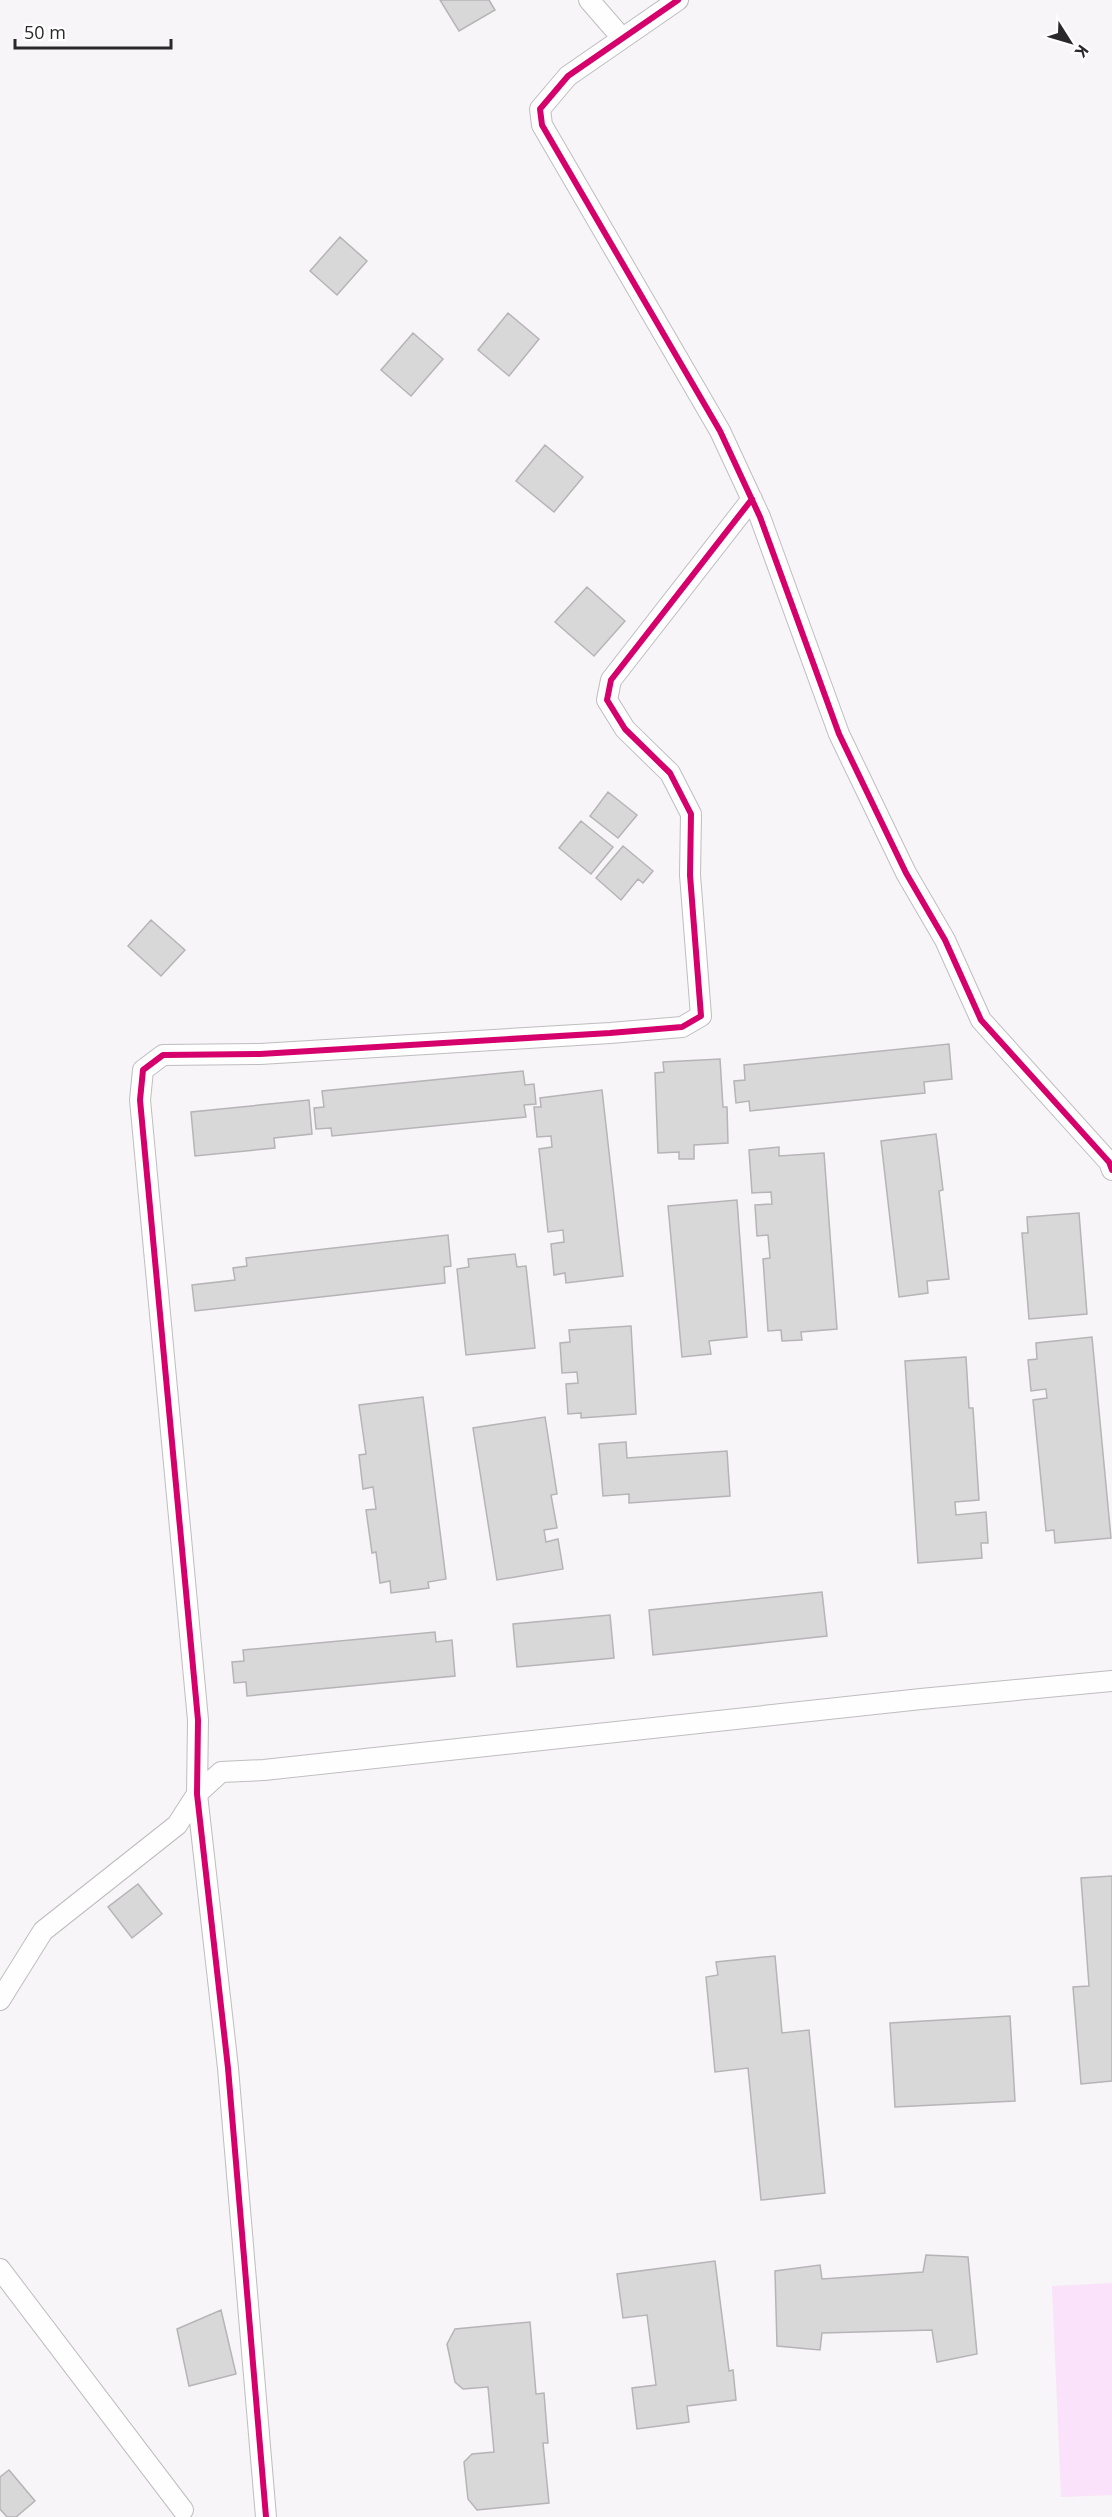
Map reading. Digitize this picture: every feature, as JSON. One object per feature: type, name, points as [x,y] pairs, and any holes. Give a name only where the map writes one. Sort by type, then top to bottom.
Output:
[{"type":"street","points":[[589,0],[622,38]]},
{"type":"street","points":[[678,0],[568,76],[540,109],[542,125],[720,431],[752,499],[839,734],[906,873],[945,940],[981,1020],[1071,1118],[1109,1162],[1112,1170]]},
{"type":"street","points":[[266,2517],[228,2068],[197,1794],[198,1720],[140,1100],[143,1070],[163,1055],[260,1054],[610,1033],[682,1027],[700,1016],[690,875],[691,814],[670,773],[625,729],[607,700],[611,680],[752,499]]},
{"type":"street","points":[[0,2000],[43,1931],[177,1825],[197,1794],[220,1772],[276,1769],[921,1699],[1112,1681]]},
{"type":"street","points":[[0,2269],[183,2510]]},
{"type":"shaded area","points":[[1112,2283],[1112,2495],[1061,2497],[1052,2286]]},
{"type":"building","points":[[440,0],[489,0],[495,10],[459,31]]},
{"type":"building","points":[[340,237],[367,261],[337,295],[310,271]]},
{"type":"building","points":[[508,313],[539,339],[509,376],[478,350]]},
{"type":"building","points":[[413,333],[443,359],[411,396],[381,370]]},
{"type":"building","points":[[545,445],[583,477],[554,512],[516,481]]},
{"type":"building","points":[[587,587],[625,621],[594,656],[555,622]]},
{"type":"building","points":[[608,792],[637,815],[618,838],[590,816]]},
{"type":"building","points":[[581,821],[613,847],[591,874],[559,848]]},
{"type":"building","points":[[623,846],[653,871],[643,883],[638,879],[621,900],[596,878]]},
{"type":"building","points":[[151,920],[185,950],[161,976],[128,946]]},
{"type":"building","points":[[949,1044],[952,1079],[924,1082],[925,1093],[750,1111],[749,1101],[736,1103],[734,1081],[745,1080],[744,1065]]},
{"type":"building","points":[[720,1059],[723,1107],[727,1107],[728,1143],[694,1145],[694,1159],[679,1159],[679,1152],[658,1153],[655,1073],[664,1072],[663,1062]]},
{"type":"building","points":[[523,1071],[525,1085],[534,1084],[536,1104],[524,1105],[526,1117],[332,1136],[331,1128],[316,1129],[314,1108],[324,1107],[322,1091]]},
{"type":"building","points":[[602,1090],[623,1276],[566,1283],[565,1273],[554,1275],[551,1244],[564,1242],[563,1230],[548,1232],[539,1149],[552,1147],[551,1136],[537,1137],[534,1107],[541,1107],[540,1098]]},
{"type":"building","points":[[309,1100],[312,1134],[274,1138],[275,1148],[195,1156],[191,1112]]},
{"type":"building","points":[[936,1134],[943,1190],[939,1191],[949,1279],[927,1281],[928,1293],[899,1297],[881,1141]]},
{"type":"building","points":[[779,1147],[779,1156],[824,1153],[837,1329],[801,1332],[802,1340],[782,1341],[781,1330],[768,1331],[763,1259],[770,1258],[768,1235],[757,1236],[755,1205],[772,1204],[771,1192],[752,1193],[749,1150]]},
{"type":"building","points":[[737,1200],[747,1337],[709,1341],[711,1354],[682,1357],[668,1206]]},
{"type":"building","points":[[1079,1213],[1087,1314],[1029,1319],[1022,1233],[1028,1233],[1027,1217]]},
{"type":"building","points":[[448,1235],[451,1266],[444,1267],[445,1283],[195,1311],[192,1285],[235,1280],[233,1268],[247,1266],[246,1258]]},
{"type":"building","points":[[515,1254],[517,1267],[526,1266],[535,1348],[466,1355],[457,1269],[469,1267],[468,1259]]},
{"type":"building","points":[[631,1326],[636,1414],[581,1418],[581,1413],[568,1414],[566,1384],[578,1383],[577,1372],[562,1373],[560,1343],[570,1342],[569,1330]]},
{"type":"building","points":[[1092,1337],[1111,1538],[1055,1543],[1054,1530],[1046,1531],[1033,1400],[1047,1398],[1046,1389],[1031,1391],[1028,1360],[1037,1359],[1036,1343]]},
{"type":"building","points":[[966,1357],[969,1408],[973,1408],[979,1500],[955,1502],[956,1515],[986,1512],[988,1543],[981,1543],[982,1558],[918,1563],[905,1361]]},
{"type":"building","points":[[423,1397],[446,1579],[428,1582],[429,1588],[391,1593],[390,1581],[380,1583],[376,1552],[372,1553],[366,1510],[376,1509],[373,1487],[363,1489],[359,1455],[366,1454],[359,1405]]},
{"type":"building","points":[[545,1417],[557,1494],[551,1495],[557,1528],[544,1530],[546,1542],[558,1539],[563,1569],[497,1580],[473,1428]]},
{"type":"building","points":[[626,1442],[627,1458],[727,1451],[730,1496],[629,1503],[629,1494],[603,1496],[599,1444]]},
{"type":"building","points":[[822,1592],[827,1636],[653,1655],[649,1610]]},
{"type":"building","points":[[610,1615],[614,1658],[517,1667],[513,1624]]},
{"type":"building","points":[[435,1632],[436,1642],[452,1640],[455,1676],[247,1696],[246,1682],[234,1683],[232,1662],[244,1661],[243,1650]]},
{"type":"building","points":[[1112,1876],[1112,2081],[1081,2084],[1073,1987],[1089,1986],[1081,1878]]},
{"type":"building","points":[[138,1884],[162,1914],[132,1938],[108,1907]]},
{"type":"building","points":[[775,1956],[782,2033],[809,2030],[825,2193],[761,2200],[748,2068],[715,2072],[706,1977],[718,1975],[716,1962]]},
{"type":"building","points":[[1010,2016],[1015,2101],[895,2107],[890,2023]]},
{"type":"building","points":[[926,2255],[968,2257],[977,2354],[937,2362],[932,2330],[822,2333],[820,2350],[777,2346],[775,2271],[820,2265],[822,2279],[923,2272]]},
{"type":"building","points":[[715,2261],[729,2371],[733,2370],[736,2400],[687,2406],[689,2422],[637,2429],[632,2388],[656,2385],[647,2315],[623,2318],[617,2274]]},
{"type":"building","points":[[221,2310],[236,2374],[189,2386],[177,2329]]},
{"type":"building","points":[[530,2322],[536,2394],[544,2393],[548,2443],[543,2443],[549,2503],[477,2510],[468,2499],[464,2462],[472,2454],[494,2452],[488,2387],[463,2389],[455,2382],[447,2344],[455,2329]]},
{"type":"building","points":[[9,2470],[35,2501],[16,2517],[7,2517],[0,2509],[0,2477]]},
{"type":"cycle path","points":[[678,0],[568,76],[540,109],[542,125],[720,431],[760,517],[839,734],[906,873],[945,940],[981,1020],[1109,1162],[1112,1170]]},
{"type":"cycle path","points":[[266,2517],[228,2068],[197,1794],[198,1720],[140,1100],[143,1070],[163,1055],[260,1054],[610,1033],[682,1027],[701,1016],[690,875],[691,814],[670,773],[625,729],[607,700],[611,680],[752,499]]}]
